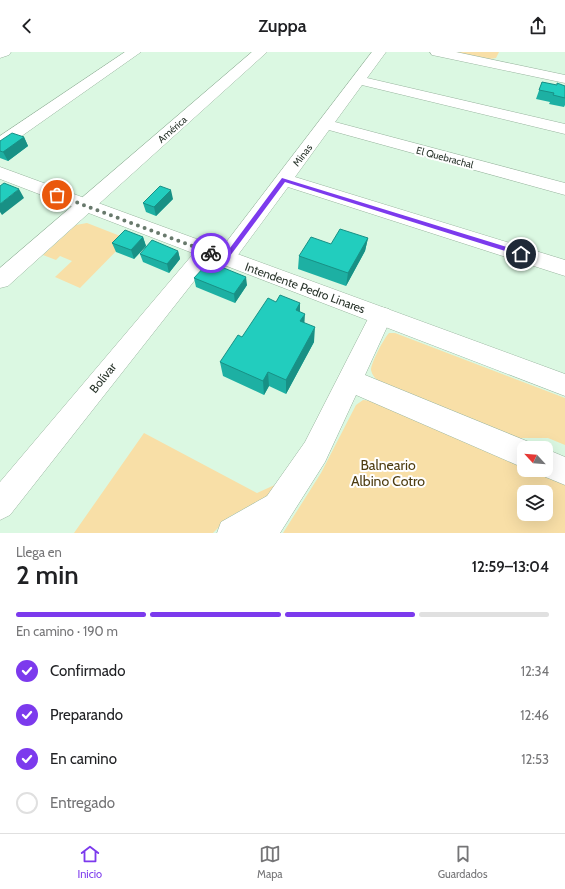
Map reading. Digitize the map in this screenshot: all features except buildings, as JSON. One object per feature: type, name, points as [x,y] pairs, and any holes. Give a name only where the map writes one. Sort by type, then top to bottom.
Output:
[{"type":"street","points":[[0,54],[4,52]]},
{"type":"street","points":[[0,143],[134,52]]},
{"type":"street","name":"América","points":[[0,280],[260,52]]},
{"type":"street","name":"Minas","points":[[216,255],[284,180],[379,52]]},
{"type":"street","points":[[438,52],[565,79]]},
{"type":"street","points":[[498,65],[504,52]]},
{"type":"street","points":[[359,80],[565,130]]},
{"type":"street","name":"El Quebrachal","points":[[325,124],[565,189]]},
{"type":"street","name":"Intendente Pedro Linares","points":[[1,174],[565,385]]},
{"type":"street","points":[[284,180],[565,268]]},
{"type":"street","name":"Bolívar","points":[[0,505],[216,255]]},
{"type":"street","points":[[263,533],[278,507],[315,452],[381,316]]},
{"type":"street","points":[[350,381],[517,451]]},
{"type":"street","points":[[553,466],[565,471]]},
{"type":"street","points":[[232,533],[278,507]]},
{"type":"green space","points":[[453,52],[499,52],[496,58],[490,59]]},
{"type":"green space","points":[[87,223],[128,239],[80,288],[55,277],[72,261],[60,256],[56,260],[43,255],[76,225]]},
{"type":"green space","points":[[389,333],[395,333],[565,398],[565,445],[548,438],[516,438],[378,381],[371,370],[378,351]]},
{"type":"green space","name":"Balneario Albino Cotro","points":[[363,400],[372,401],[517,463],[517,477],[551,477],[565,483],[565,533],[283,533],[321,473],[356,405]]},
{"type":"green space","points":[[144,433],[257,493],[279,483],[269,495],[229,517],[213,533],[74,533]]},
{"type":"way so far","points":[[57,195],[211,253]]},
{"type":"route","points":[[211,253],[225,258],[284,180],[521,254]]}]
